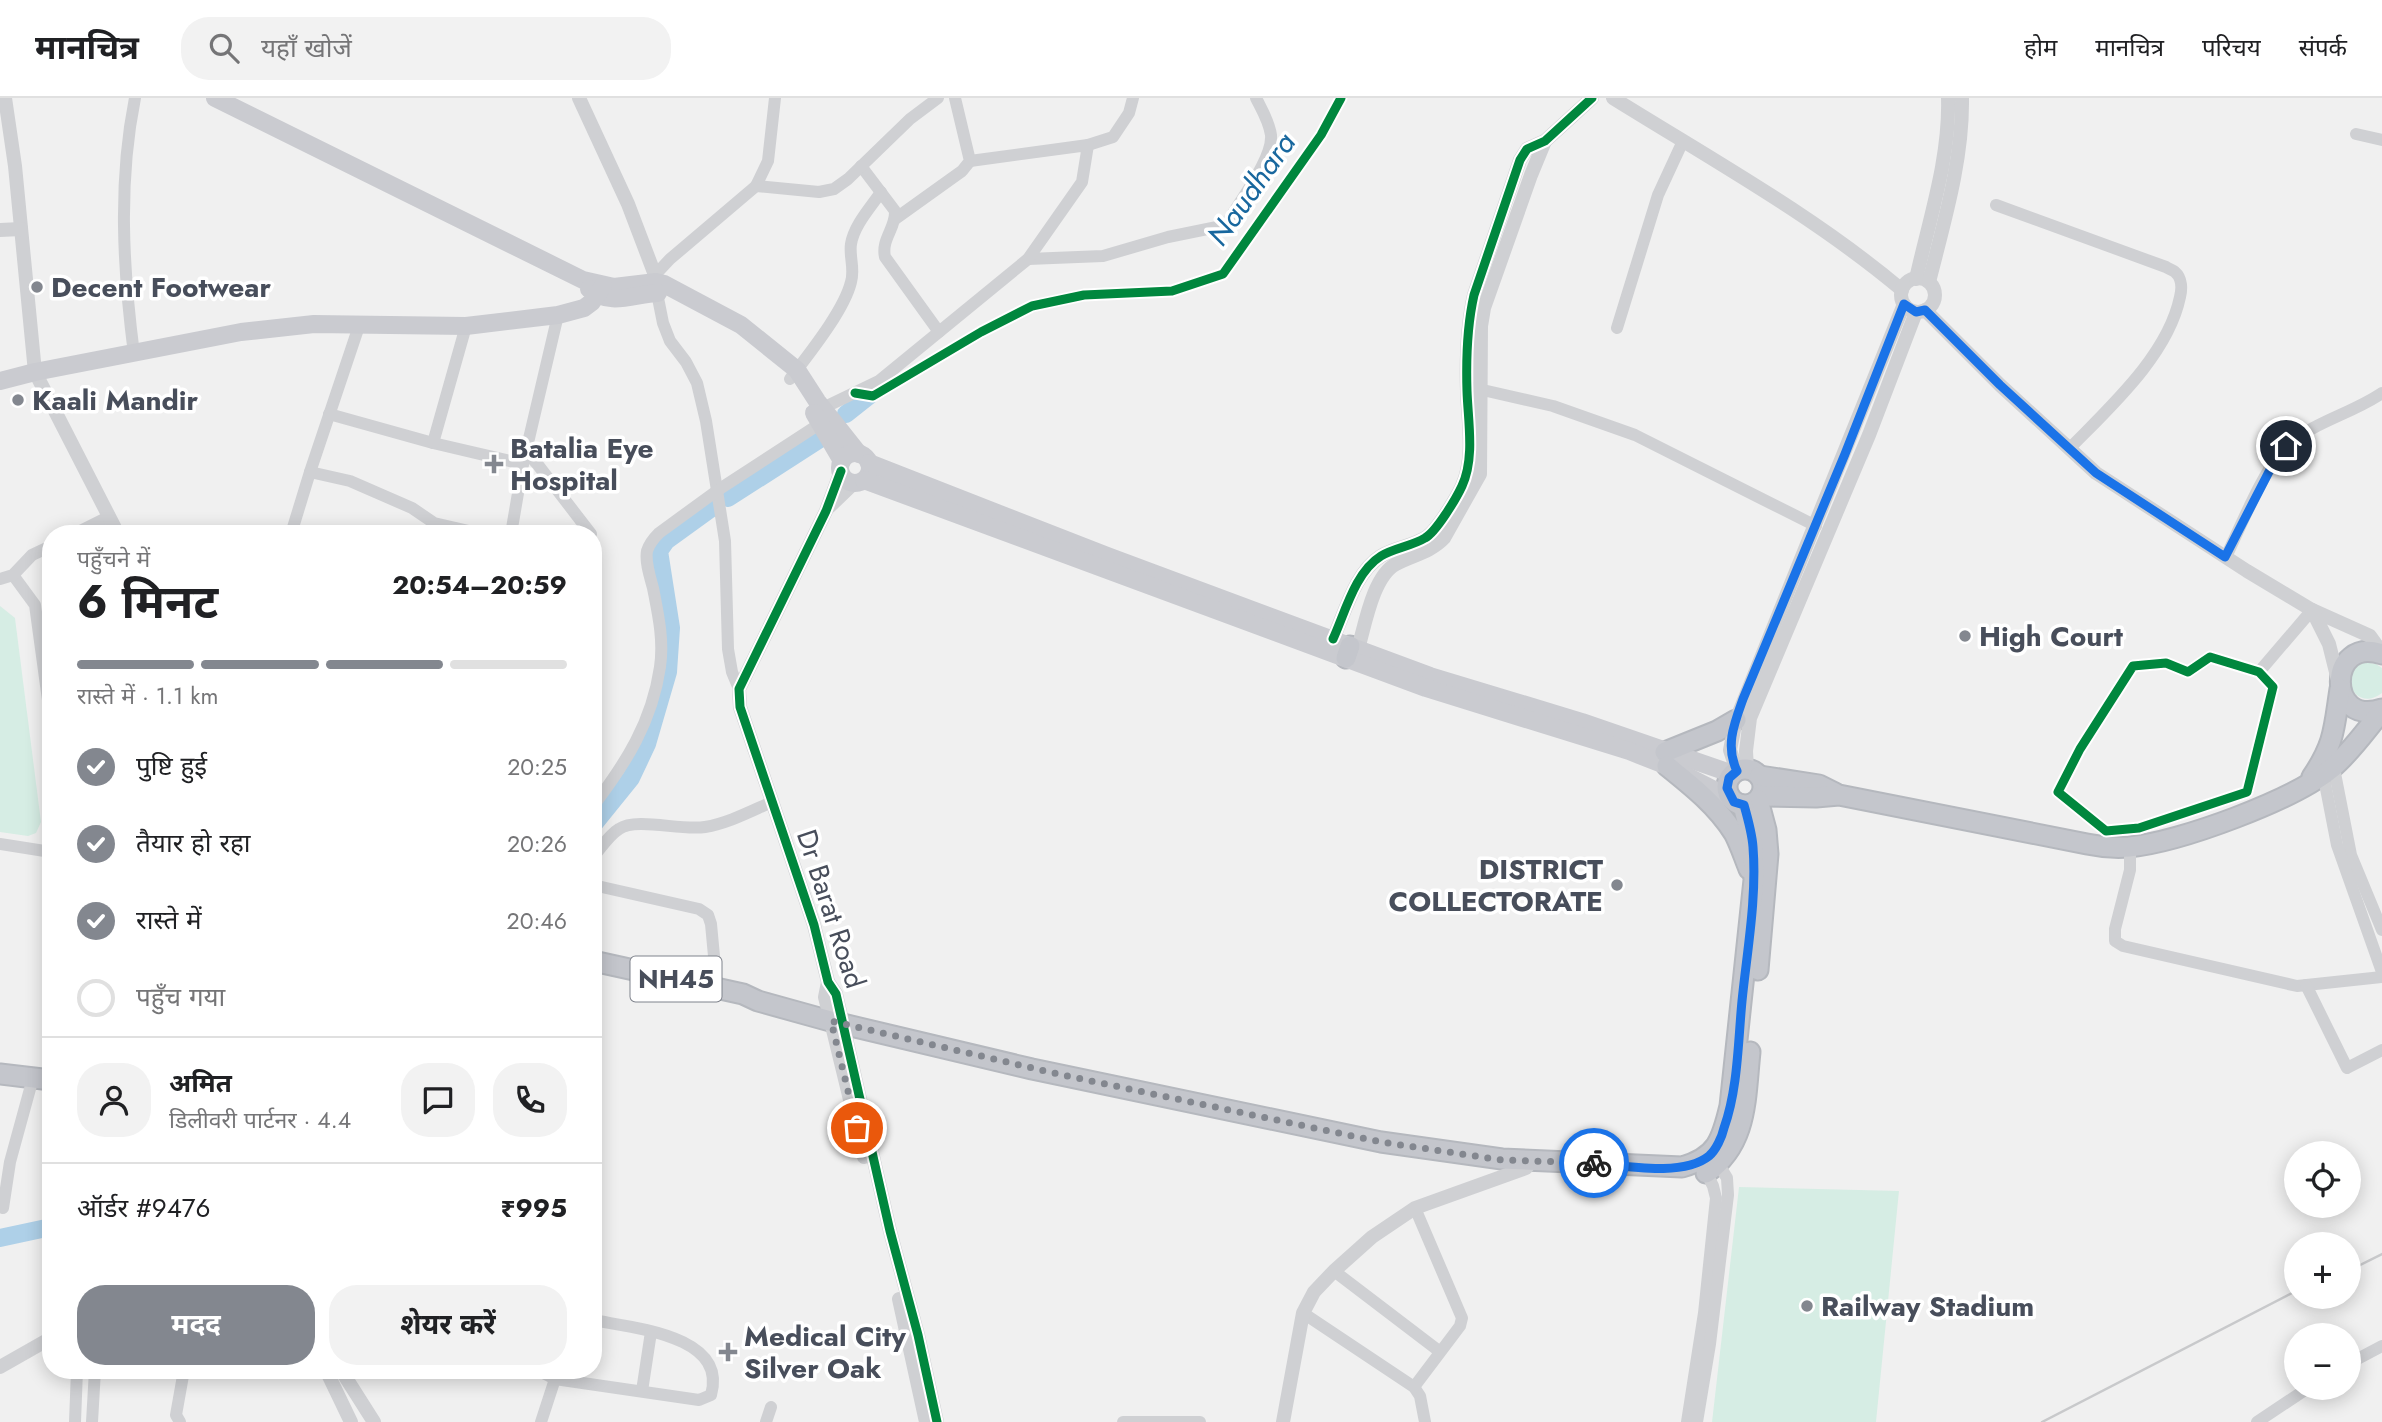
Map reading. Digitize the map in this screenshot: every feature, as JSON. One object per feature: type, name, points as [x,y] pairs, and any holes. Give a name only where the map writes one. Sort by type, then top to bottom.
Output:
[{"type":"highway","points":[[2323,767],[2334,734],[2341,672],[2349,660],[2362,653],[2382,654]]},
{"type":"highway","points":[[2339,687],[2345,700],[2357,709],[2371,712],[2382,710]]},
{"type":"highway","points":[[1746,786],[1819,785],[1839,795],[2087,845],[2130,847],[2167,839],[2281,798],[2323,767],[2382,710]]},
{"type":"highway","points":[[1736,720],[1666,759],[1721,816],[1735,836],[1754,880]]},
{"type":"highway","points":[[1709,1163],[1724,1130],[1730,1106],[1754,880],[1746,786]]},
{"type":"highway","points":[[1709,1163],[1732,1149],[1738,1136],[1745,1097],[1765,905],[1768,854],[1766,830],[1746,786]]},
{"type":"highway","name":"NH45","points":[[602,963],[743,994],[758,1001],[837,1023],[1058,1074],[1381,1142],[1530,1164],[1682,1167],[1709,1163]]},
{"type":"highway","name":"NH45","points":[[602,975],[743,1003],[758,1001]]},
{"type":"highway","points":[[0,1062],[42,1066]]},
{"type":"highway","points":[[0,1074],[42,1079]]},
{"type":"main road","points":[[215,98],[583,280],[609,299],[620,299],[656,283],[793,374],[855,469],[1347,648],[1582,722],[1666,759],[1746,786]]},
{"type":"main road","points":[[0,381],[240,332],[314,324],[466,326],[558,315],[584,308],[600,291]]},
{"type":"street","points":[[5,98],[22,229],[35,372],[113,525]]},
{"type":"street","points":[[134,354],[127,300],[124,215],[127,141],[135,98]]},
{"type":"street","points":[[579,98],[623,193],[656,283],[663,323],[670,341],[686,362],[697,383],[725,541],[727,649],[739,689]]},
{"type":"street","points":[[656,283],[680,250],[756,186],[768,161],[775,98]]},
{"type":"street","points":[[756,186],[819,192],[834,188],[910,119],[938,98]]},
{"type":"street","points":[[955,98],[970,160]]},
{"type":"street","points":[[939,332],[885,257],[883,248],[886,236],[895,219],[962,171],[970,160],[1088,145],[1113,138],[1129,113],[1133,98]]},
{"type":"street","points":[[1028,259],[1103,256],[1168,237],[1222,226],[1269,150],[1271,137],[1268,122],[1256,98]]},
{"type":"street","points":[[855,393],[873,396],[1032,306],[1084,295],[1172,290],[1223,274],[1321,135],[1341,98]]},
{"type":"street","points":[[1347,648],[1359,583],[1369,568],[1380,556],[1428,537],[1461,488],[1468,472],[1466,387],[1469,318],[1474,295],[1520,160],[1527,149],[1545,141],[1592,98]]},
{"type":"street","points":[[1613,98],[1863,258],[2096,473],[2312,610],[2370,636],[2382,654]]},
{"type":"street","points":[[1923,281],[1948,123],[1948,98]]},
{"type":"street","points":[[1923,281],[1953,182],[1962,98]]},
{"type":"street","points":[[2356,134],[2382,140]]},
{"type":"street","points":[[1347,648],[1385,571],[1438,545],[1476,484],[1482,462],[1484,308],[1545,141]]},
{"type":"street","points":[[1617,328],[1658,195],[1682,141]]},
{"type":"street","points":[[602,794],[633,751],[650,711],[660,669],[660,620],[647,551],[651,542],[659,533],[822,416],[855,393],[879,382],[1028,259],[1082,182],[1088,145]]},
{"type":"street","points":[[861,166],[895,211],[895,219]]},
{"type":"street","points":[[793,374],[841,305],[851,284],[853,270],[850,246],[854,233],[881,192]]},
{"type":"street","points":[[1996,205],[2166,267],[2176,272],[2181,281],[2176,315],[2161,341],[2126,390],[2070,448]]},
{"type":"street","points":[[0,230],[22,229]]},
{"type":"street","points":[[1746,786],[1750,718],[1869,435],[1912,304],[1907,282],[1923,281],[1934,290],[1934,300],[1912,304]]},
{"type":"street","points":[[1746,786],[1730,750],[1736,720],[1912,304]]},
{"type":"street","points":[[513,525],[558,315]]},
{"type":"street","points":[[294,525],[360,323]]},
{"type":"street","points":[[433,443],[466,326]]},
{"type":"street","points":[[1466,387],[1553,406],[1635,435],[1816,526]]},
{"type":"street","points":[[2225,557],[2274,462],[2286,446],[2303,434],[2364,405],[2382,393]]},
{"type":"street","points":[[329,414],[433,443],[525,458],[538,465],[584,525]]},
{"type":"street","points":[[739,689],[826,511],[855,469]]},
{"type":"street","points":[[310,472],[349,481],[412,508],[434,523],[443,525]]},
{"type":"street","points":[[92,525],[108,517]]},
{"type":"street","points":[[0,579],[13,575],[32,555],[42,550]]},
{"type":"street","points":[[13,575],[35,605],[42,656]]},
{"type":"street","points":[[2259,672],[2312,610]]},
{"type":"street","points":[[2312,610],[2329,644],[2339,687]]},
{"type":"street","points":[[2210,657],[2259,672],[2273,687],[2246,792],[2139,828],[2106,831],[2058,792],[2080,749],[2133,666],[2166,663],[2188,672],[2210,657]]},
{"type":"street","name":"Dr Barat Road","points":[[739,689],[740,707],[814,925],[828,982],[825,997],[837,1023],[922,1348],[937,1422]]},
{"type":"street","points":[[2323,767],[2351,855],[2382,930]]},
{"type":"street","points":[[2130,847],[2130,870],[2115,929],[2115,942],[2297,986],[2382,975],[2376,939],[2336,845],[2323,767]]},
{"type":"street","points":[[602,847],[617,830],[629,824],[676,828],[705,827],[730,820],[772,802]]},
{"type":"street","points":[[0,844],[42,851]]},
{"type":"street","points":[[602,886],[699,909],[708,915],[717,988]]},
{"type":"street","points":[[2306,985],[2347,1068],[2382,1050]]},
{"type":"street","name":"Dr Barat Road","points":[[837,1023],[926,1422]]},
{"type":"street","points":[[3,1208],[10,1162],[42,1079]]},
{"type":"street","points":[[1686,1422],[1704,1313],[1716,1198],[1709,1163]]},
{"type":"street","points":[[1697,1422],[1710,1344],[1728,1195],[1727,1178],[1709,1163]]},
{"type":"street","points":[[1283,1422],[1303,1313],[1314,1292],[1334,1271],[1372,1237],[1415,1208],[1530,1164]]},
{"type":"street","points":[[1414,1387],[1460,1326],[1462,1318],[1415,1208]]},
{"type":"street","points":[[1334,1271],[1439,1351]]},
{"type":"street","points":[[1303,1313],[1414,1387],[1420,1396],[1424,1422]]},
{"type":"street","points":[[541,1422],[555,1379],[699,1400],[711,1395],[714,1375],[709,1363],[694,1348],[677,1339],[602,1322]]},
{"type":"street","points":[[642,1391],[651,1332]]},
{"type":"street","points":[[0,1367],[42,1343]]},
{"type":"street","points":[[2361,1356],[2382,1346]]},
{"type":"street","points":[[75,1422],[77,1379]]},
{"type":"street","points":[[92,1422],[94,1379]]},
{"type":"street","points":[[180,1422],[176,1415],[182,1379]]},
{"type":"street","points":[[330,1379],[351,1422]]},
{"type":"street","points":[[347,1379],[374,1422]]},
{"type":"street","points":[[2257,1422],[2290,1400]]},
{"type":"street","points":[[766,1422],[771,1407]]},
{"type":"street","points":[[1123,1422],[1200,1422]]},
{"type":"green space","points":[[0,606],[15,618],[41,822],[36,833],[28,836],[0,832]]},
{"type":"green space","points":[[2364,662],[2382,668],[2382,693],[2373,698],[2357,695],[2350,683],[2355,668]]},
{"type":"green space","name":"Railway Stadium","points":[[1739,1187],[1899,1191],[1876,1422],[1712,1422]]},
{"type":"waterway","points":[[846,414],[870,395]]},
{"type":"waterway","points":[[728,498],[820,439]]},
{"type":"waterway","points":[[602,814],[631,778],[647,744],[668,672],[671,628],[659,551],[666,541],[713,507]]},
{"type":"waterway","points":[[0,1238],[42,1229]]},
{"type":"railway","points":[[2361,1264],[2382,1254]]},
{"type":"railway","points":[[2042,1422],[2284,1297]]},
{"type":"cycle path","points":[[855,393],[873,396],[981,332],[1032,306],[1084,295],[1172,291],[1223,274],[1321,135],[1341,98]]},
{"type":"cycle path","points":[[1333,639],[1364,572],[1381,556],[1430,535],[1462,486],[1470,452],[1467,355],[1474,295],[1520,160],[1527,149],[1545,141],[1592,98]]},
{"type":"cycle path","points":[[841,471],[826,511],[739,689],[740,707],[814,925],[828,982],[836,994],[937,1422]]},
{"type":"cycle path","points":[[2210,657],[2259,672],[2273,687],[2247,792],[2139,828],[2106,831],[2058,792],[2080,749],[2133,666],[2166,663],[2188,672],[2210,657]]},
{"type":"way so far","points":[[857,1128],[831,1021],[1058,1074],[1381,1142],[1502,1160],[1594,1163]]},
{"type":"place","name":"Decent Footwear","points":[[37,287]]},
{"type":"place","name":"Kaali Mandir","points":[[18,400]]},
{"type":"place","name":"Batalia Eye Hospital","points":[[494,464]]},
{"type":"place","name":"High Court","points":[[1965,636]]},
{"type":"place","name":"DISTRICT COLLECTORATE","points":[[1617,885]]},
{"type":"place","name":"Railway Stadium","points":[[1807,1306]]},
{"type":"place","name":"Medical City Silver Oak","points":[[728,1352]]},
{"type":"route","points":[[1594,1163],[1682,1167],[1700,1162],[1712,1153],[1724,1130],[1738,1046],[1754,880],[1753,846],[1744,805],[1734,802],[1727,788],[1729,778],[1737,771],[1730,750],[1731,737],[1743,699],[1904,304],[1916,312],[1925,310],[2000,385],[2096,473],[2225,557],[2274,462],[2286,446]]},
{"type":"water label","name":"Naudhara","points":[[1251,189]]}]
